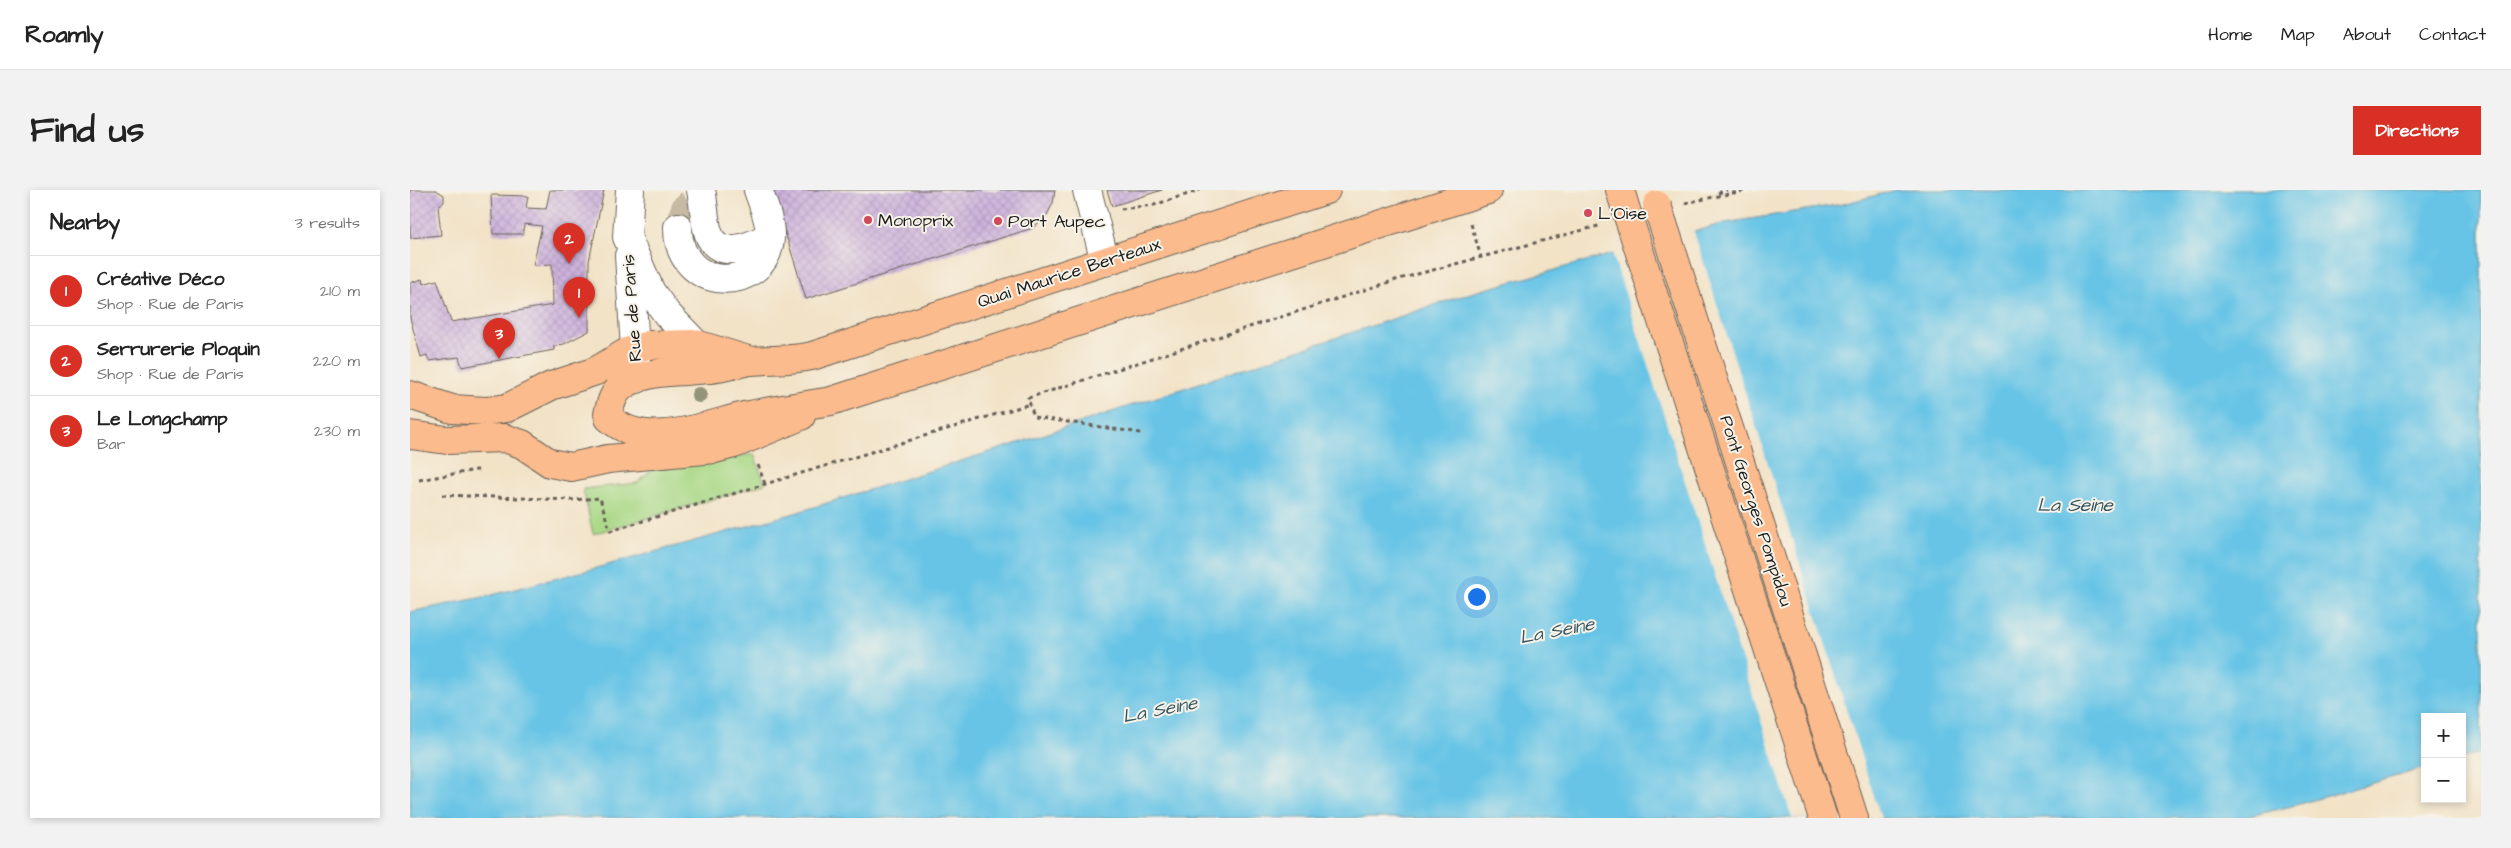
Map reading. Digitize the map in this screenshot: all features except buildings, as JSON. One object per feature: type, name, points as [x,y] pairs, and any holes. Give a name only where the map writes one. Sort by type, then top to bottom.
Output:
[{"type":"main road","name":"Quai Maurice Berteaux","points":[[751,361],[780,361],[812,356],[1326,190]]},
{"type":"main road","points":[[609,416],[625,430],[658,434],[696,428],[765,412],[831,401],[1488,190]]},
{"type":"main road","name":"Pont Georges Pompidou","points":[[1654,195],[1854,818]]},
{"type":"main road","name":"Pont Georges Pompidou","points":[[1624,202],[1823,818]]},
{"type":"main road","points":[[410,395],[452,408],[480,410],[507,408],[596,371],[634,348],[660,344],[696,344],[751,361]]},
{"type":"main road","points":[[609,416],[615,393],[637,379],[653,374],[712,369],[751,361]]},
{"type":"main road","points":[[540,457],[531,444],[526,424],[529,408],[550,389],[578,384],[590,389],[603,401],[609,416],[610,431],[606,443],[595,456],[581,465]]},
{"type":"main road","points":[[410,435],[447,440],[481,438],[511,440],[560,466],[581,465],[608,460],[699,452],[734,444],[785,424],[831,401]]},
{"type":"street","name":"Rue de Paris","points":[[630,190],[628,237],[637,379]]},
{"type":"street","points":[[701,190],[708,233],[717,246],[733,251],[756,244],[770,236]]},
{"type":"street","points":[[678,227],[678,240],[682,251],[690,264],[702,274],[717,279],[732,279],[744,275],[755,268],[766,254],[770,236],[758,190]]},
{"type":"street","points":[[1091,203],[1105,262]]},
{"type":"street","name":"Rue de Paris","points":[[628,237],[651,292],[667,314],[696,344]]},
{"type":"path","points":[[1091,203],[1117,209],[1154,205],[1200,190]]},
{"type":"path","points":[[1708,196],[1727,190]]},
{"type":"path","points":[[1141,433],[1034,417],[1028,398],[1399,278],[1481,257],[1471,224]]},
{"type":"path","points":[[442,495],[572,500],[600,498],[610,531],[1030,404]]},
{"type":"path","points":[[757,462],[765,484]]},
{"type":"green space","points":[[754,454],[765,484],[593,534],[583,489],[637,483],[652,470]]},
{"type":"water","name":"La Seine","points":[[1896,190],[2481,190],[2481,753],[2466,757],[2466,713],[2421,713],[2421,769],[2292,806],[2242,818],[410,818],[410,612],[488,596],[795,513],[1009,446],[1471,293],[1725,223],[1843,204]]},
{"type":"pier","points":[[1693,229],[1881,818],[1792,818],[1612,252]]},
{"type":"tunnel","points":[[678,227],[685,208],[705,190]]},
{"type":"place","name":"L'Oise","points":[[1588,213]]},
{"type":"place","name":"Monoprix","points":[[868,220]]},
{"type":"place","name":"Port Aupec","points":[[998,221]]},
{"type":"place","name":"Serrurerie Ploquin","points":[[569,264]]},
{"type":"place","name":"Créative Déco","points":[[579,318]]},
{"type":"place","name":"Le Longchamp","points":[[499,359]]}]
